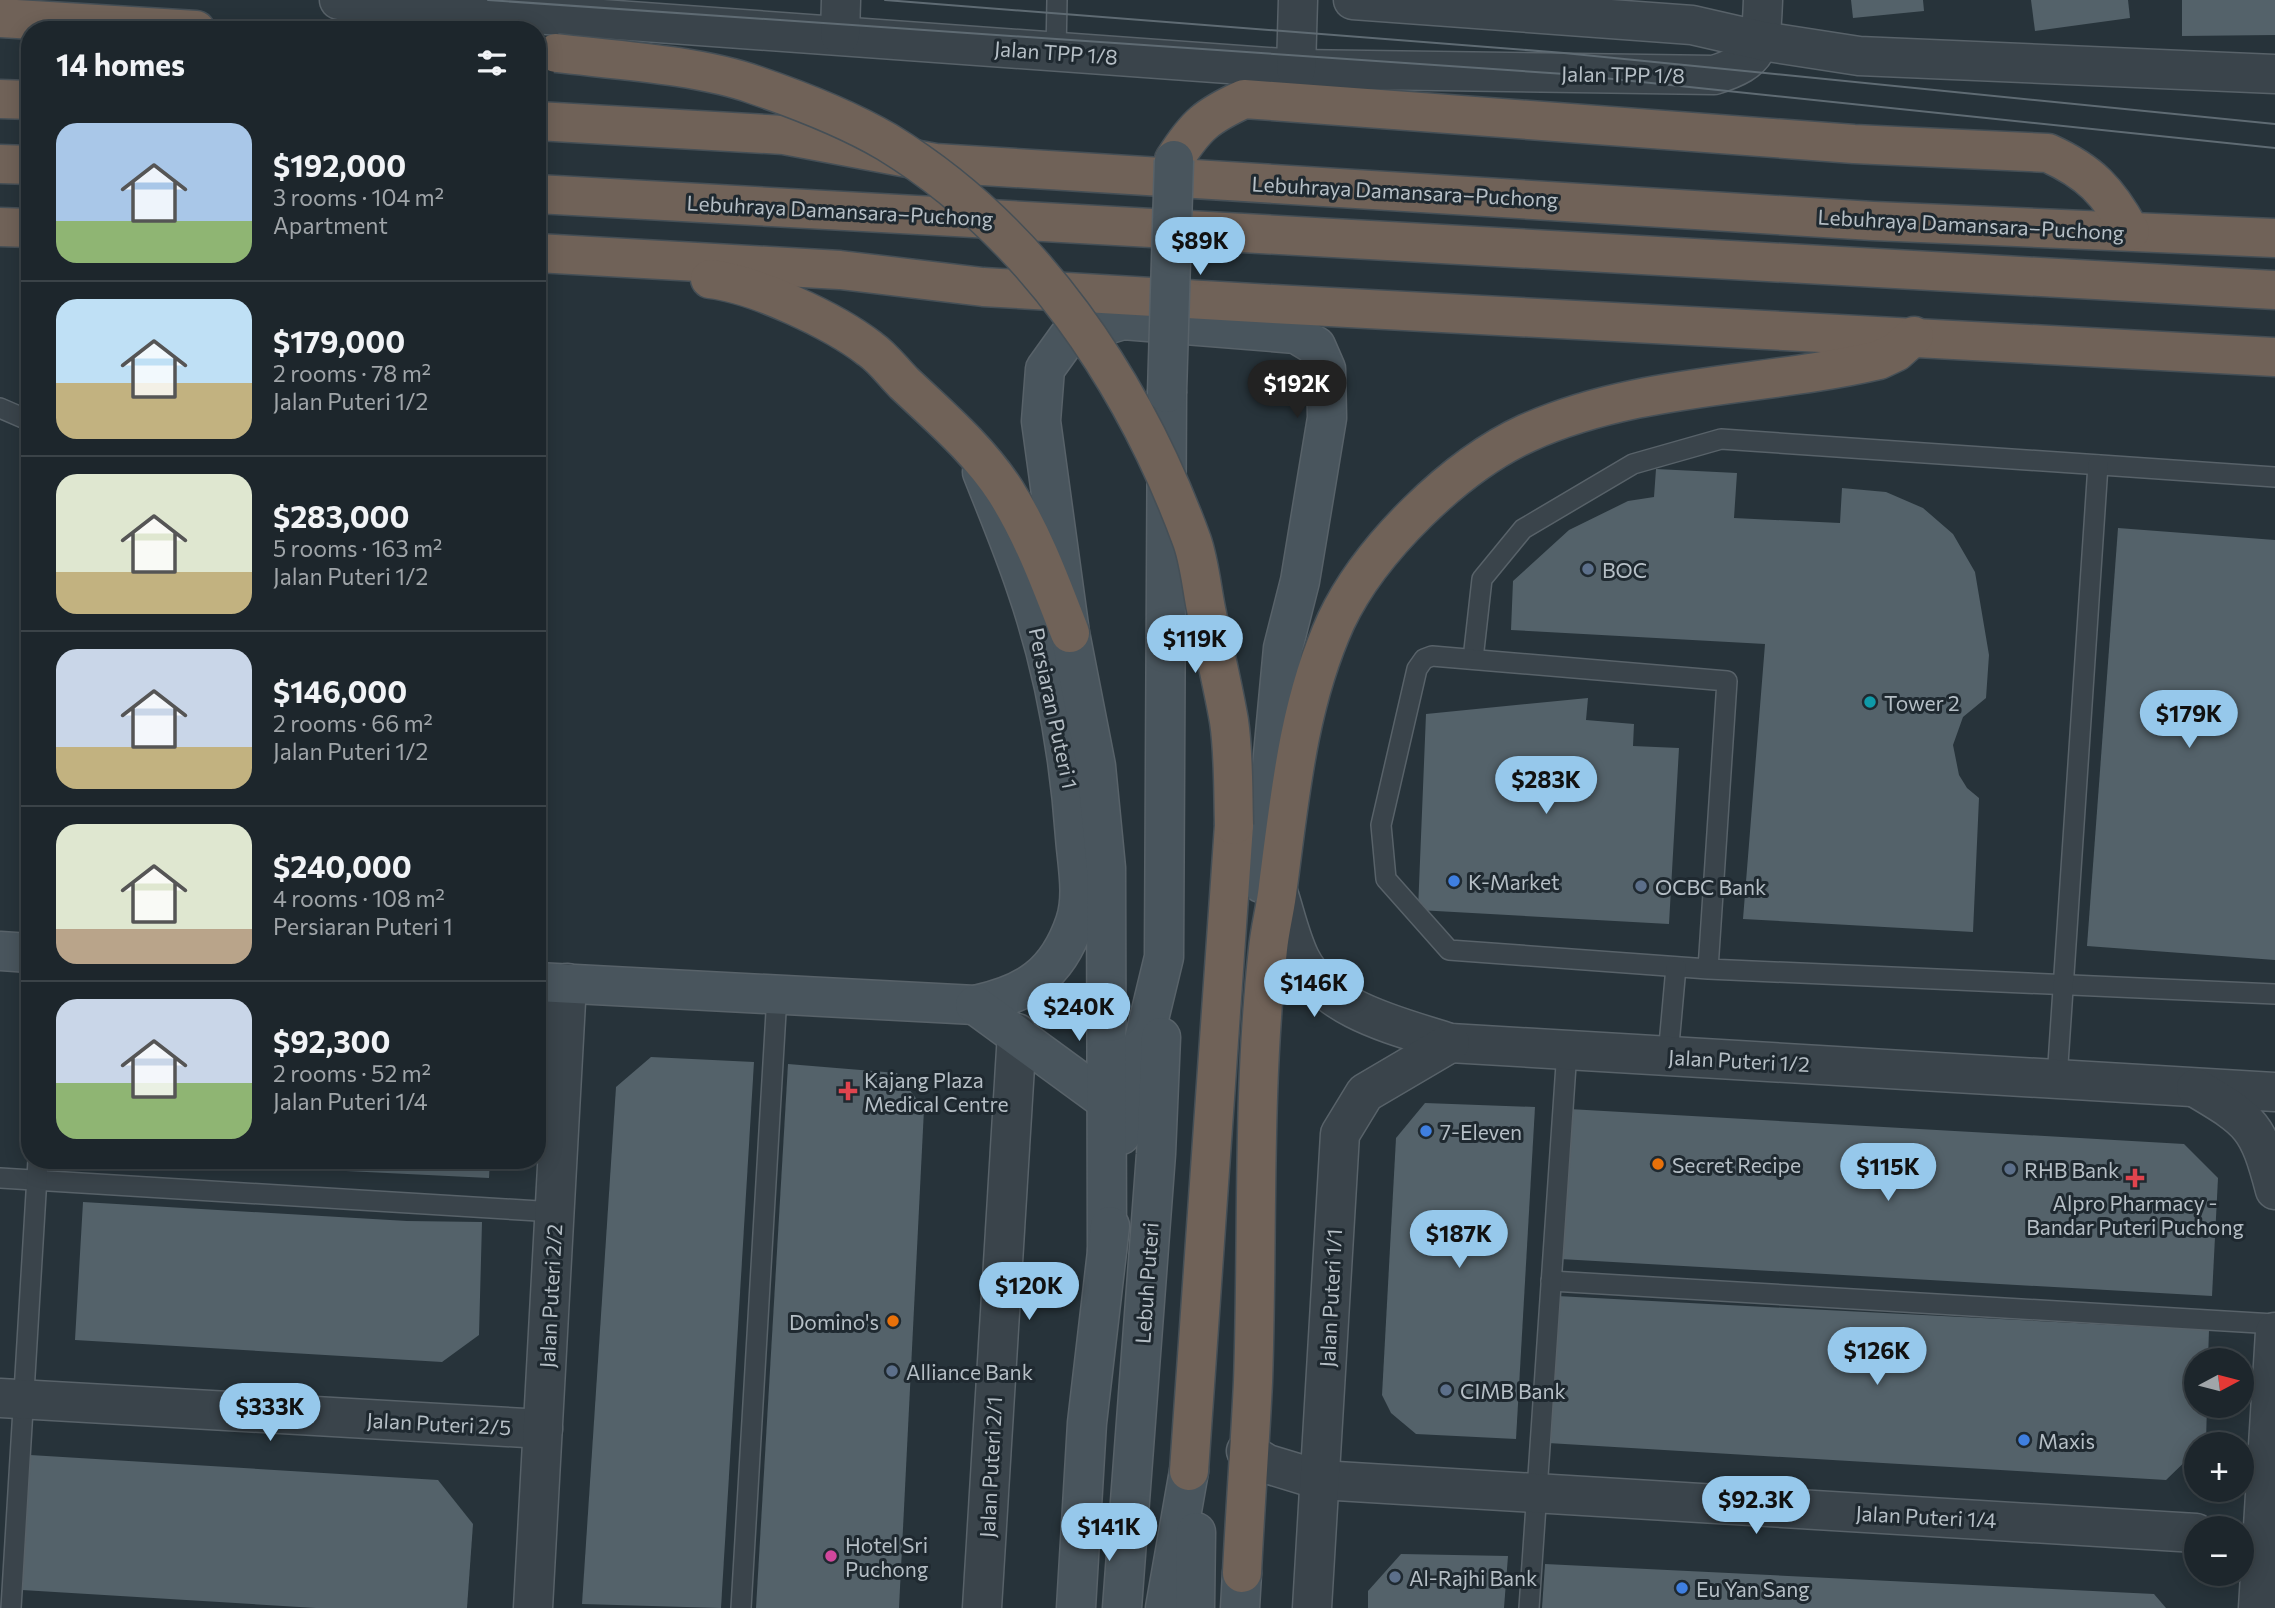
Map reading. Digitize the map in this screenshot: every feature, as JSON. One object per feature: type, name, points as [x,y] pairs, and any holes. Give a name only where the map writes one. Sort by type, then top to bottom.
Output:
[{"type":"highway","points":[[0,18],[49,21]]},
{"type":"highway","points":[[546,52],[677,69],[752,83],[825,112],[887,142],[1006,235],[1054,289],[1110,370],[1146,435],[1193,544],[1230,724],[1234,812],[1189,1471]]},
{"type":"highway","points":[[0,99],[21,100]]},
{"type":"highway","points":[[1174,160],[1188,137],[1209,116],[1244,99],[1854,144],[2048,153],[2077,166],[2098,183],[2117,207],[2130,232]]},
{"type":"highway","name":"Lebuhraya Damansara–Puchong","points":[[546,122],[784,135],[935,163],[1872,221],[2275,238]]},
{"type":"highway","points":[[0,164],[21,165]]},
{"type":"highway","name":"Lebuhraya Damansara–Puchong","points":[[546,194],[2275,290]]},
{"type":"highway","points":[[0,227],[21,228]]},
{"type":"highway","points":[[546,253],[840,270],[996,288],[2275,357]]},
{"type":"highway","points":[[649,258],[695,277],[734,281],[822,321],[870,349],[973,449],[1004,490],[1036,544],[1070,633]]},
{"type":"highway","points":[[1241,1591],[1252,1385],[1258,1089],[1268,948],[1278,891],[1293,764],[1316,670],[1338,617],[1381,553],[1426,503],[1469,467],[1525,434],[1589,410],[1658,395],[1850,367],[1880,360],[1896,352],[1914,336]]},
{"type":"main road","points":[[1076,1608],[1087,1423],[1124,1116],[1164,957],[1167,407],[1174,160]]},
{"type":"main road","points":[[1107,1250],[1107,891],[1096,766],[1070,633],[1041,421],[1045,369],[1068,337],[1123,320],[1296,334],[1316,346],[1325,369],[1327,418],[1300,581],[1283,648],[1261,881],[1268,948]]},
{"type":"main road","name":"Persiaran Puteri 1","points":[[552,982],[975,1005],[1023,992],[1063,950],[1076,920],[1079,892],[1070,770],[1051,672],[1027,587],[973,449]]},
{"type":"main road","points":[[0,951],[21,952]]},
{"type":"main road","name":"Lebuh Puteri","points":[[1122,1608],[1156,1154],[1164,957]]},
{"type":"main road","points":[[975,1005],[1017,1033],[1105,1100]]},
{"type":"main road","points":[[1165,1608],[1189,1471]]},
{"type":"main road","points":[[1189,1471],[1196,1532],[1195,1608]]},
{"type":"street","points":[[1296,69],[1298,0]]},
{"type":"street","points":[[1353,0],[1692,25],[1762,41],[1859,56],[2275,74]]},
{"type":"street","points":[[1762,41],[1763,0]]},
{"type":"street","name":"Jalan TPP 1/8","points":[[359,1],[841,17],[1056,53],[1296,69],[1714,75],[1748,60],[1762,41]]},
{"type":"street","name":"Jalan Puteri 1/2","points":[[1278,891],[1301,959],[1324,991],[1349,1006],[1450,1044],[2275,1092]]},
{"type":"street","name":"Jalan Puteri 2/2","points":[[533,1608],[555,1212],[552,982]]},
{"type":"street","name":"Jalan Puteri 2/1","points":[[982,1608],[1017,1033]]},
{"type":"street","name":"Jalan Puteri 1/1","points":[[1312,1608],[1340,1134],[1365,1093],[1450,1044]]},
{"type":"street","points":[[2194,1087],[2247,1122],[2263,1145],[2275,1190]]},
{"type":"street","points":[[2258,1608],[2260,1536],[2275,1332]]},
{"type":"street","name":"Jalan Puteri 2/5","points":[[12,1399],[543,1429]]},
{"type":"street","name":"Jalan Puteri 1/4","points":[[1247,1451],[1267,1464],[1320,1480],[2184,1531]]},
{"type":"lane","points":[[1056,53],[1057,0]]},
{"type":"lane","points":[[0,408],[21,417]]},
{"type":"lane","points":[[1473,659],[1482,579],[1522,529],[1633,464],[1721,439],[2275,477]]},
{"type":"lane","points":[[2057,1079],[2061,984],[2098,465]]},
{"type":"lane","points":[[1708,969],[1727,681],[1432,656],[1424,659],[1417,668],[1381,825],[1386,879],[1449,950],[1708,969],[2275,994]]},
{"type":"lane","points":[[1668,1056],[1676,967]]},
{"type":"lane","points":[[741,1608],[777,995]]},
{"type":"lane","points":[[1529,1608],[1567,1050]]},
{"type":"lane","points":[[11,1608],[12,1399],[38,1169]]},
{"type":"lane","points":[[0,1178],[555,1212]]},
{"type":"lane","points":[[1551,1281],[2275,1324]]},
{"type":"building","points":[[1851,0],[1923,0],[1924,11],[1853,18]]},
{"type":"building","points":[[2031,0],[2128,0],[2130,18],[2035,31]]},
{"type":"building","points":[[2182,0],[2275,0],[2275,35],[2182,36]]},
{"type":"building","name":"Tower 2","points":[[1656,469],[1737,473],[1734,518],[1840,523],[1842,488],[1886,492],[1923,508],[1953,534],[1975,572],[1989,655],[1986,698],[1963,717],[1953,745],[1959,775],[1967,788],[1979,798],[1973,932],[1743,919],[1765,644],[1511,630],[1513,581],[1569,530],[1628,501],[1654,497]]},
{"type":"building","points":[[2118,528],[2275,540],[2275,960],[2087,946]]},
{"type":"building","points":[[1588,698],[1586,720],[1634,724],[1633,746],[1679,748],[1669,924],[1418,910],[1426,714]]},
{"type":"building","points":[[651,1057],[754,1062],[721,1608],[582,1604],[616,1087]]},
{"type":"building","points":[[788,1064],[897,1073],[924,1109],[899,1608],[756,1608]]},
{"type":"building","points":[[1425,1103],[1535,1107],[1516,1439],[1416,1434],[1391,1413],[1382,1395],[1396,1138]]},
{"type":"building","points":[[1569,1109],[2184,1144],[2218,1178],[2212,1296],[1560,1259]]},
{"type":"building","points":[[306,1169],[490,1169],[489,1178]]},
{"type":"building","points":[[83,1202],[407,1221],[482,1222],[479,1335],[442,1362],[75,1340]]},
{"type":"building","points":[[1557,1296],[2209,1330],[2208,1348],[2184,1348],[2184,1418],[2207,1418],[2206,1432],[2184,1432],[2184,1463],[2166,1480],[1548,1443]]},
{"type":"building","points":[[30,1455],[438,1480],[473,1524],[467,1608],[316,1608],[22,1590]]},
{"type":"building","points":[[1401,1554],[1508,1556],[1504,1608],[1368,1608],[1368,1591]]},
{"type":"building","points":[[1545,1564],[2154,1594],[2166,1608],[1542,1608]]},
{"type":"tram line","points":[[488,0],[1565,74],[2275,148]]},
{"type":"tram line","points":[[885,0],[1564,53],[2275,124]]},
{"type":"place","name":"BOC","points":[[1588,569]]},
{"type":"place","name":"Tower 2","points":[[1870,702]]},
{"type":"place","name":"K-Market","points":[[1454,881]]},
{"type":"place","name":"OCBC Bank","points":[[1641,886]]},
{"type":"place","name":"Kajang Plaza Medical Centre","points":[[848,1091]]},
{"type":"place","name":"7-Eleven","points":[[1426,1131]]},
{"type":"place","name":"Secret Recipe","points":[[1658,1164]]},
{"type":"place","name":"RHB Bank","points":[[2010,1169]]},
{"type":"place","name":"Alpro Pharmacy - Bandar Puteri Puchong","points":[[2135,1178]]},
{"type":"place","name":"Domino's","points":[[893,1321]]},
{"type":"place","name":"Alliance Bank","points":[[892,1371]]},
{"type":"place","name":"CIMB Bank","points":[[1446,1390]]},
{"type":"place","name":"Maxis","points":[[2024,1440]]},
{"type":"place","name":"Hotel Sri Puchong","points":[[831,1556]]},
{"type":"place","name":"Al-Rajhi Bank","points":[[1395,1577]]},
{"type":"place","name":"Eu Yan Sang","points":[[1682,1588]]}]
